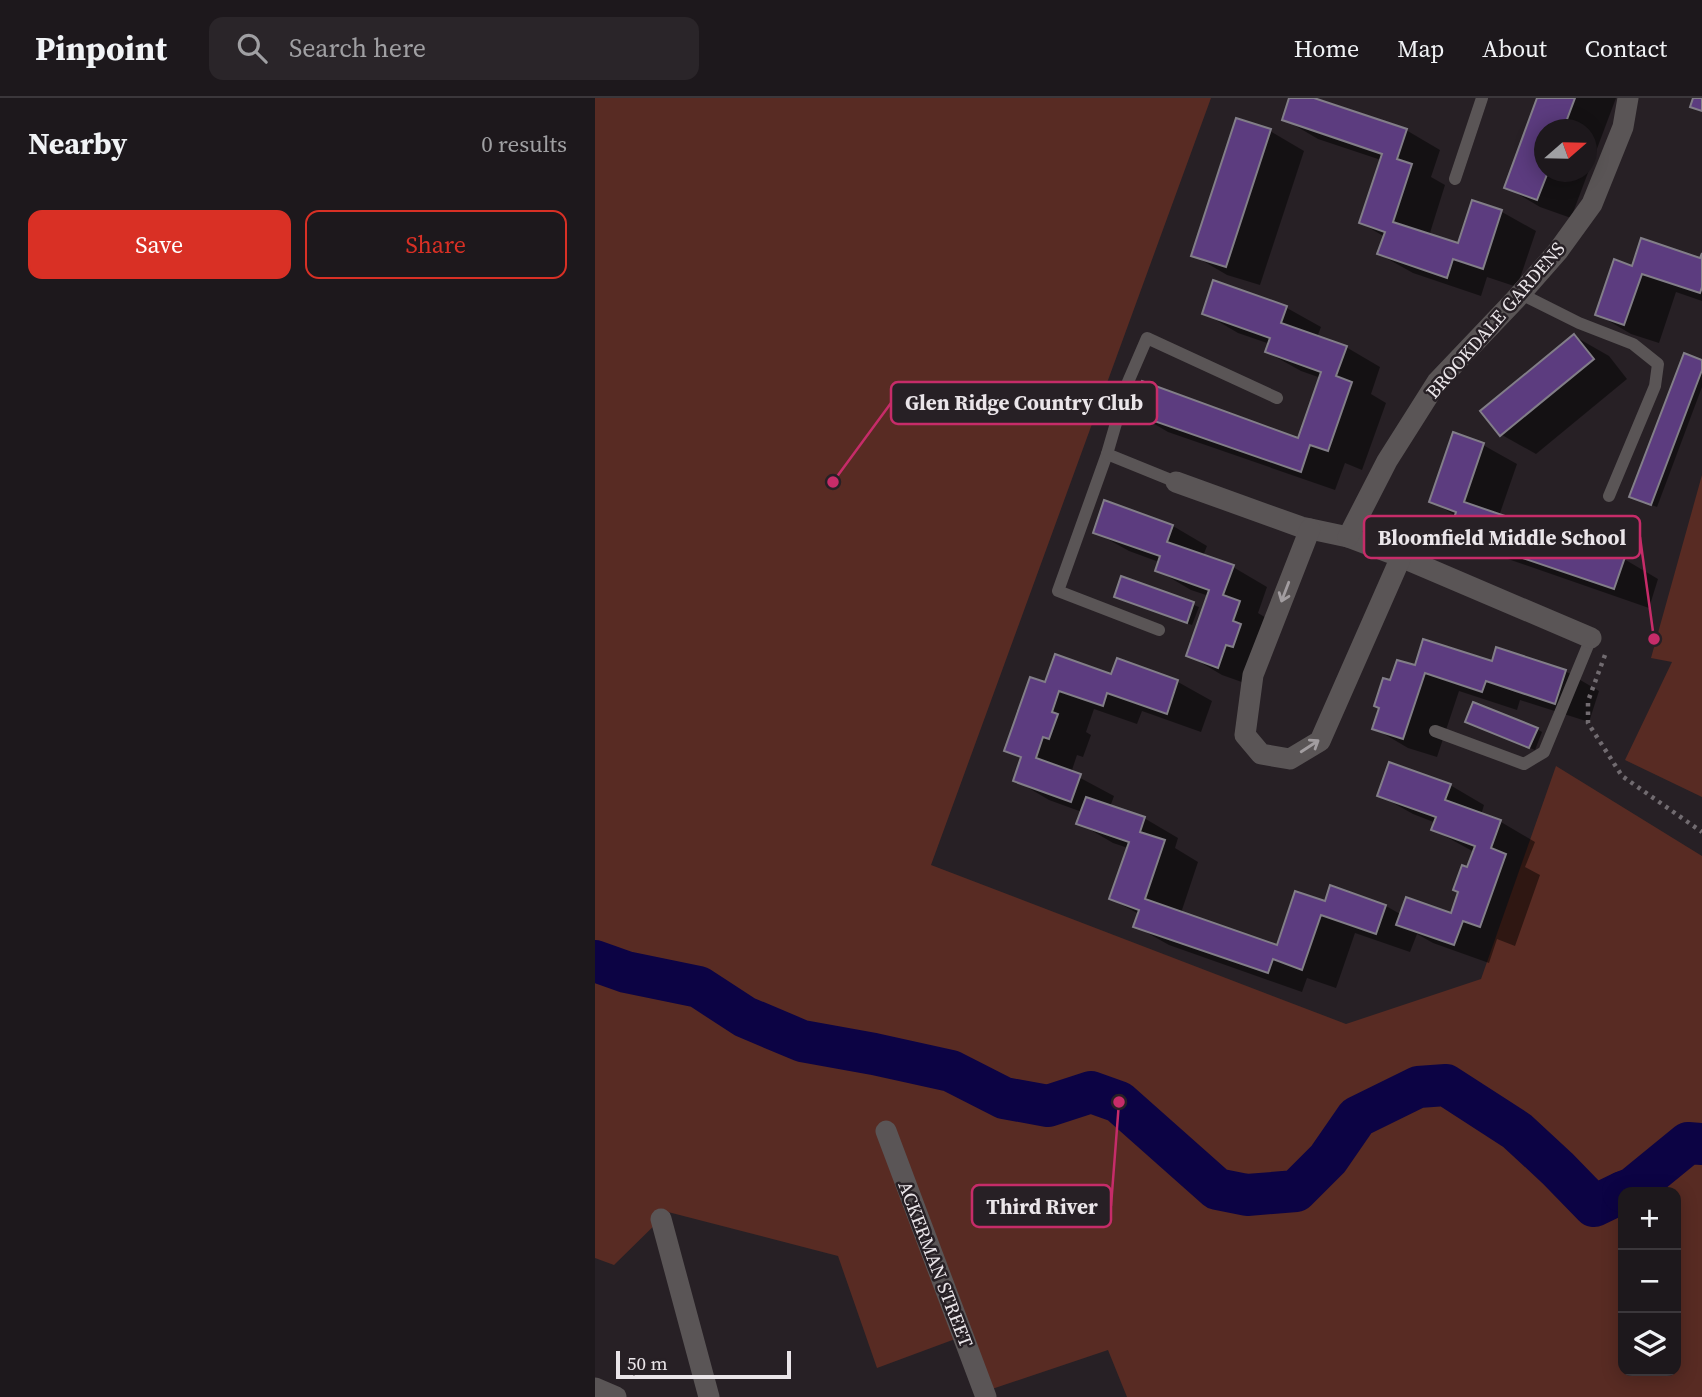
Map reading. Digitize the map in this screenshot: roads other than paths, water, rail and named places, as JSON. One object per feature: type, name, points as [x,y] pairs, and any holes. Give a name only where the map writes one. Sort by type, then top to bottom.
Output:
[{"type":"street","name":"BROOKDALE GARDENS","points":[[1348,537],[1387,461],[1437,382],[1521,294],[1558,251],[1592,204],[1623,127],[1628,98]]},
{"type":"street","points":[[1176,482],[1310,528],[1348,537],[1591,638]]},
{"type":"street","points":[[1310,528],[1253,675],[1245,735],[1261,754],[1290,759],[1320,741],[1401,557]]},
{"type":"street","name":"ACKERMAN STREET","points":[[885,1131],[986,1397]]},
{"type":"street","points":[[661,1219],[709,1397]]},
{"type":"street","points":[[595,1388],[616,1397]]},
{"type":"lane","points":[[1455,179],[1482,98]]},
{"type":"lane","points":[[1521,294],[1579,323],[1633,344],[1658,364],[1655,386],[1609,496]]},
{"type":"lane","points":[[1159,630],[1058,591],[1107,454],[1128,382],[1147,338],[1277,398]]},
{"type":"lane","points":[[1107,454],[1176,482]]},
{"type":"lane","points":[[1435,731],[1524,764],[1544,752],[1591,638]]},
{"type":"waterway","points":[[595,961],[626,972],[699,987],[745,1017],[802,1041],[951,1071],[1004,1098],[1048,1106],[1091,1092],[1119,1102],[1217,1189],[1247,1195],[1296,1191],[1328,1159],[1357,1117],[1418,1087],[1446,1085],[1517,1131],[1594,1206],[1618,1194]]},
{"type":"waterway","points":[[1634,1187],[1688,1143],[1702,1144]]},
{"type":"place","name":"Glen Ridge Country Club","points":[[833,482]]},
{"type":"place","name":"Bloomfield Middle School","points":[[1654,639]]},
{"type":"place","name":"Third River","points":[[1119,1102]]}]
